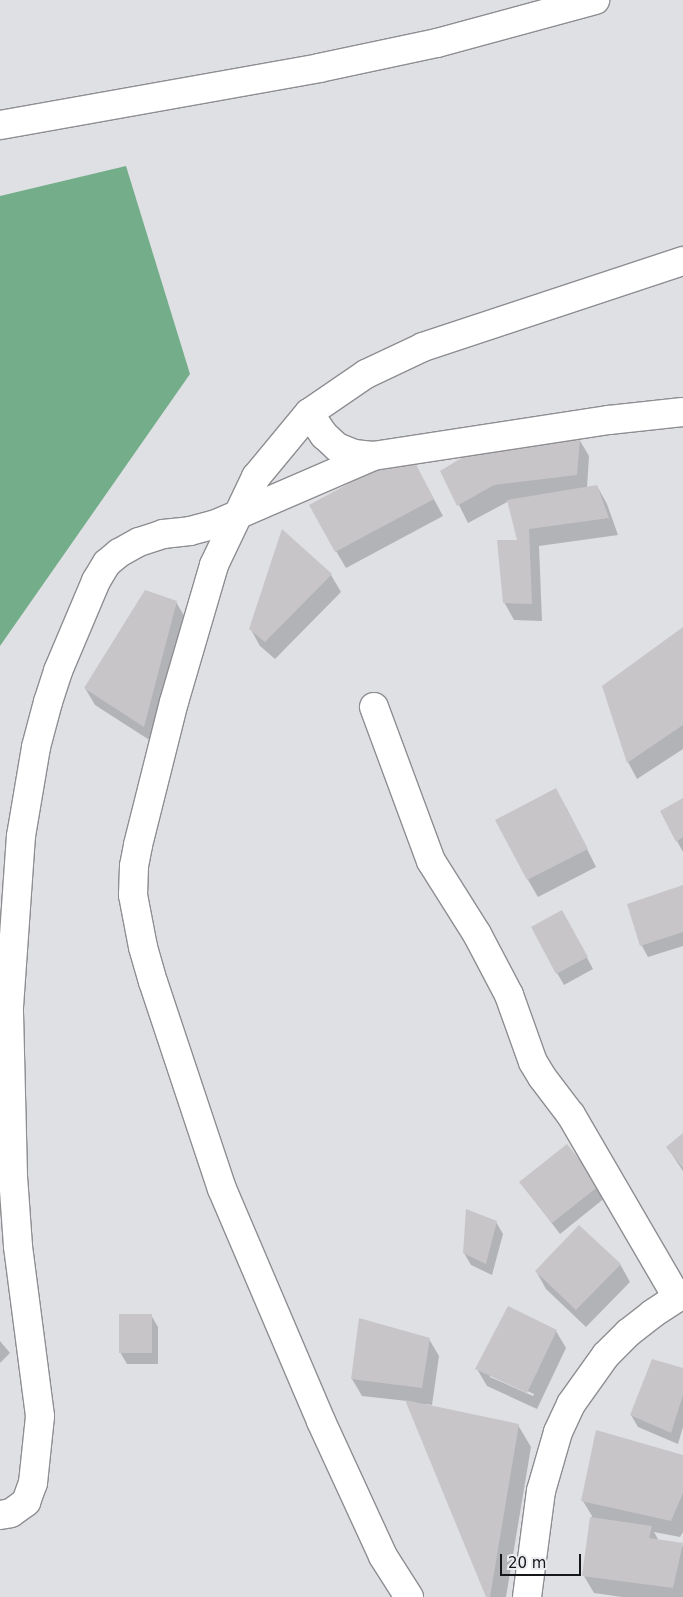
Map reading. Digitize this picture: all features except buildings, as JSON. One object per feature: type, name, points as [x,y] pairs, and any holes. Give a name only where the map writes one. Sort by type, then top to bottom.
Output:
[{"type":"street","points":[[0,125],[320,68],[437,43],[595,0]]},
{"type":"street","points":[[409,1597],[383,1556],[229,1207],[153,982],[133,894],[134,866],[145,811],[214,565],[256,476],[309,413],[366,374],[424,347],[683,261]]},
{"type":"street","points":[[0,1515],[11,1513],[26,1502],[33,1483],[40,1416],[18,1246],[13,1176],[9,1007],[12,940],[25,807],[36,747],[58,671],[96,581],[107,563],[119,553],[163,534],[190,531],[216,524],[373,456],[609,420],[683,412]]},
{"type":"street","points":[[309,413],[324,435],[338,446],[354,454],[373,456]]},
{"type":"street","points":[[163,534],[182,541],[214,565]]},
{"type":"street","points":[[374,707],[431,861],[477,934],[509,995],[533,1062],[542,1078],[571,1115],[680,1296],[652,1314],[606,1355],[571,1404],[550,1454],[541,1490],[527,1597]]},
{"type":"green space","points":[[126,166],[190,374],[0,646],[0,196]]}]
